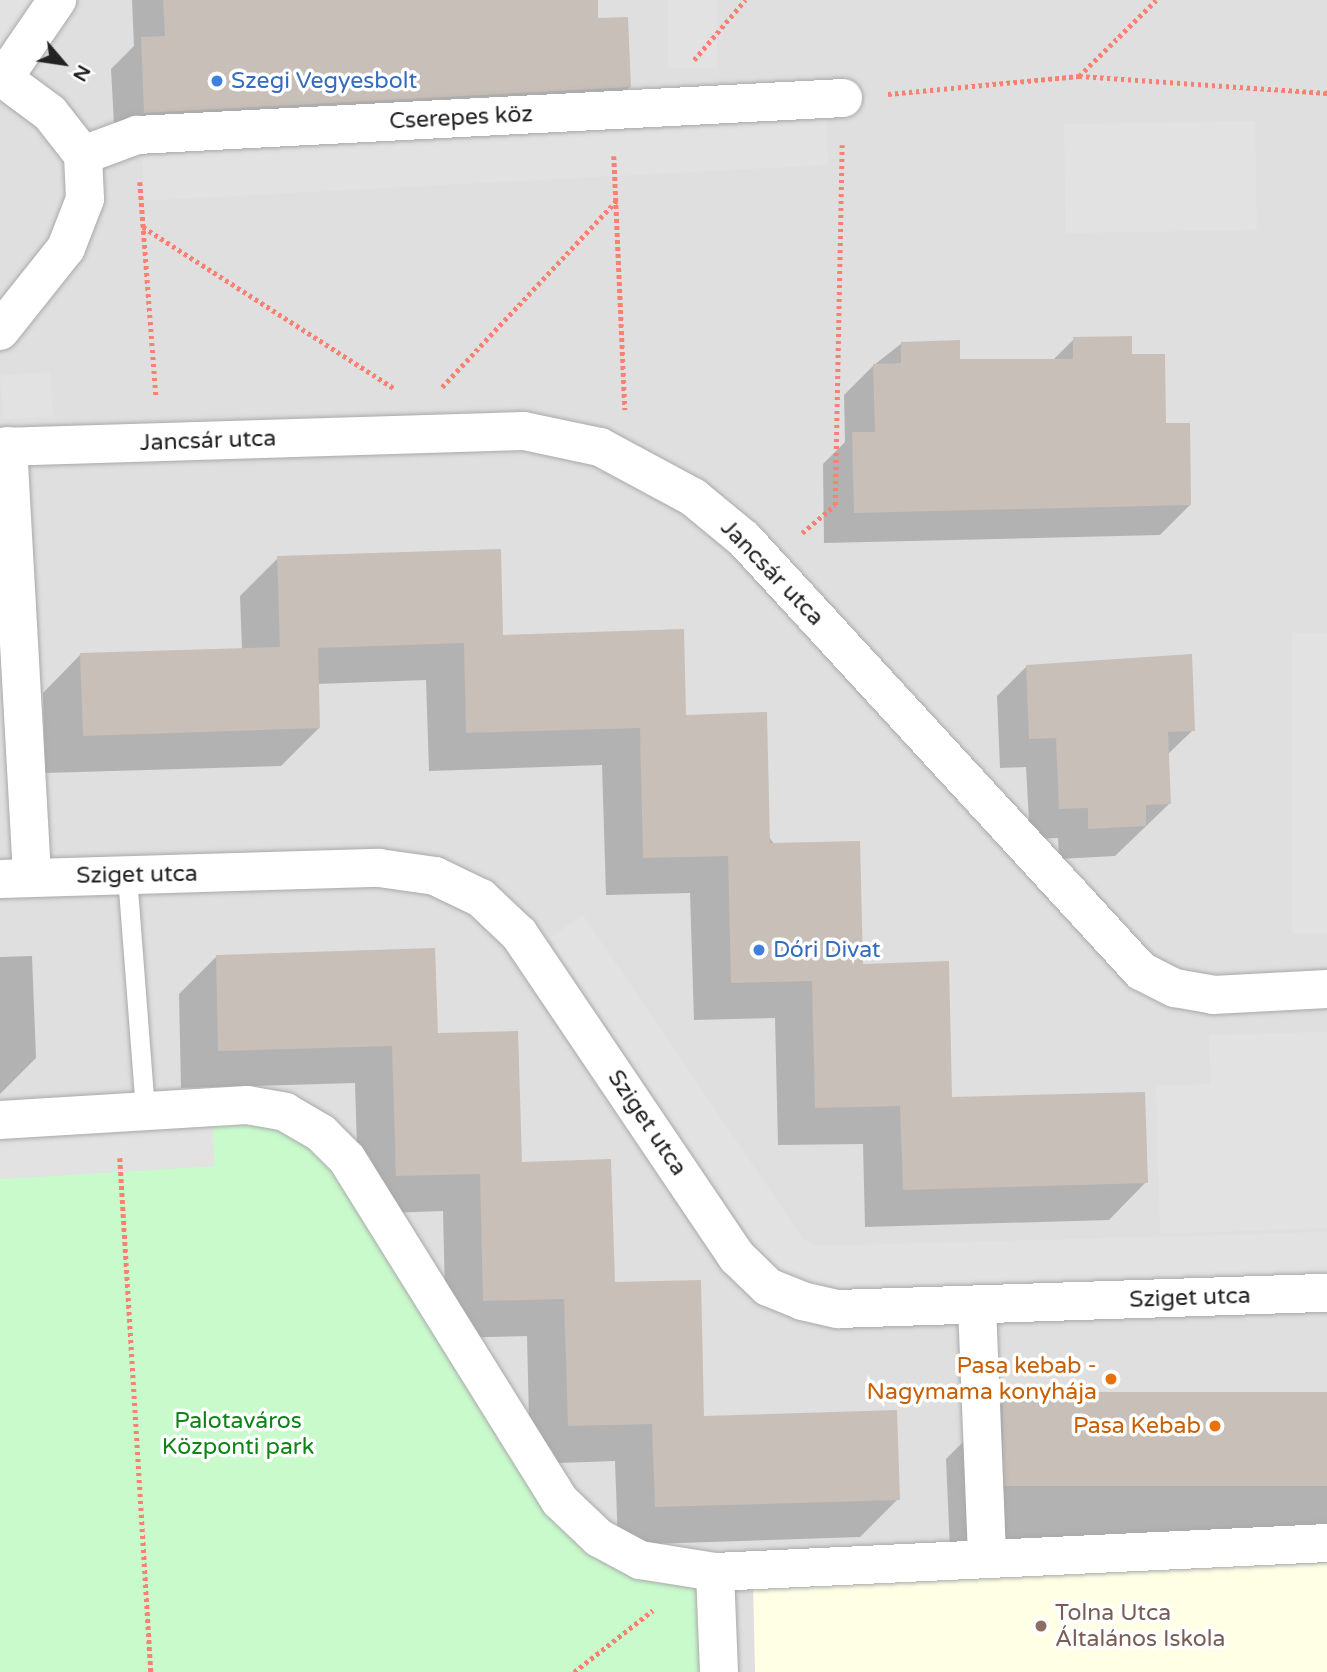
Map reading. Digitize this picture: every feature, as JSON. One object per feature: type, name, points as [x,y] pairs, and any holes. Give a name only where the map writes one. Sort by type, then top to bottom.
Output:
[{"type":"street","points":[[0,331],[66,248],[85,198],[83,155],[50,113],[2,77],[57,0]]},
{"type":"street","name":"Cserepes köz","points":[[83,155],[137,135],[843,98]]},
{"type":"street","name":"Jancsár utca","points":[[4,447],[524,431],[600,447],[693,497],[744,540],[1141,971],[1175,988],[1213,995],[1327,989]]},
{"type":"street","points":[[4,447],[16,878]]},
{"type":"street","name":"Sziget utca","points":[[16,878],[379,868],[435,876],[481,898],[519,934],[737,1257],[768,1287],[838,1308],[977,1306],[1327,1293]]},
{"type":"street","points":[[0,1120],[247,1105],[285,1112],[321,1133],[347,1159],[560,1501],[599,1538],[640,1560],[706,1572],[1327,1543]]},
{"type":"street","points":[[977,1306],[987,1557]]},
{"type":"street","points":[[706,1572],[719,1672]]},
{"type":"lane","points":[[127,876],[131,1111]]},
{"type":"path","points":[[652,108],[746,0]]},
{"type":"path","points":[[1079,76],[1156,0]]},
{"type":"path","points":[[797,537],[835,505],[843,98],[1079,76],[1327,93]]},
{"type":"path","points":[[612,110],[625,422]]},
{"type":"path","points":[[137,135],[157,402]]},
{"type":"path","points":[[432,397],[616,201]]},
{"type":"path","points":[[143,227],[400,392]]},
{"type":"path","points":[[131,1111],[151,1672]]},
{"type":"path","points":[[574,1672],[706,1572]]},
{"type":"shaded area","points":[[0,0],[1327,0],[1327,1672],[0,1672]]},
{"type":"shaded area","points":[[0,0],[38,0],[0,52]]},
{"type":"shaded area","points":[[668,0],[717,0],[717,68],[668,68]]},
{"type":"shaded area","points":[[826,120],[828,165],[144,201],[142,156]]},
{"type":"shaded area","points":[[1255,121],[1257,230],[1066,233],[1064,124]]},
{"type":"shaded area","points":[[50,372],[53,416],[3,419],[0,375]]},
{"type":"shaded area","points":[[1292,633],[1327,633],[1327,934],[1292,934]]},
{"type":"shaded area","points":[[583,915],[803,1239],[816,1246],[1327,1232],[1327,1277],[831,1292],[789,1278],[758,1249],[548,939]]},
{"type":"shaded area","points":[[1327,1032],[1327,1228],[1160,1234],[1156,1086],[1210,1084],[1209,1035]]},
{"type":"shaded area","points":[[212,1107],[214,1166],[0,1179],[0,1127]]},
{"type":"shaded area","name":"Tolna Utca Általános Iskola","points":[[1327,1563],[1327,1672],[755,1672],[753,1580]]},
{"type":"green space","name":"Palotaváros Központi park","points":[[212,1107],[321,1133],[599,1538],[715,1572],[719,1672],[0,1672],[0,1179],[214,1166]]},
{"type":"building","points":[[163,0],[598,0],[598,18],[628,17],[631,87],[144,113],[141,37],[165,36]]},
{"type":"building","points":[[1132,336],[1132,354],[1165,354],[1166,423],[1190,423],[1191,505],[854,513],[852,432],[875,432],[873,364],[901,363],[901,342],[960,340],[960,359],[1073,359],[1073,337]]},
{"type":"building","points":[[501,549],[503,635],[684,629],[686,715],[767,712],[770,843],[860,841],[863,964],[949,961],[952,1097],[1145,1092],[1148,1183],[903,1190],[900,1106],[815,1108],[812,981],[731,983],[728,856],[643,858],[640,728],[466,733],[464,643],[318,648],[320,728],[83,736],[80,653],[280,647],[277,556]]},
{"type":"building","points":[[1192,654],[1195,731],[1168,732],[1171,804],[1146,805],[1146,826],[1088,829],[1088,808],[1059,809],[1056,738],[1029,739],[1026,665]]},
{"type":"building","points":[[435,948],[438,1033],[518,1031],[522,1162],[611,1159],[615,1282],[701,1280],[704,1416],[897,1410],[900,1500],[655,1507],[652,1424],[568,1426],[564,1299],[483,1301],[480,1174],[396,1176],[392,1046],[218,1051],[216,955]]},
{"type":"building","points":[[1003,1392],[1327,1392],[1327,1486],[1003,1486]]},
{"type":"place","name":"Szegi Vegyesbolt","points":[[217,81]]},
{"type":"place","name":"Dóri Divat","points":[[759,950]]},
{"type":"place","name":"Pasa kebab - Nagymama konyhája","points":[[1111,1379]]},
{"type":"place","name":"Pasa Kebab","points":[[1215,1426]]},
{"type":"place","name":"Tolna Utca Általános Iskola","points":[[1041,1626]]}]
